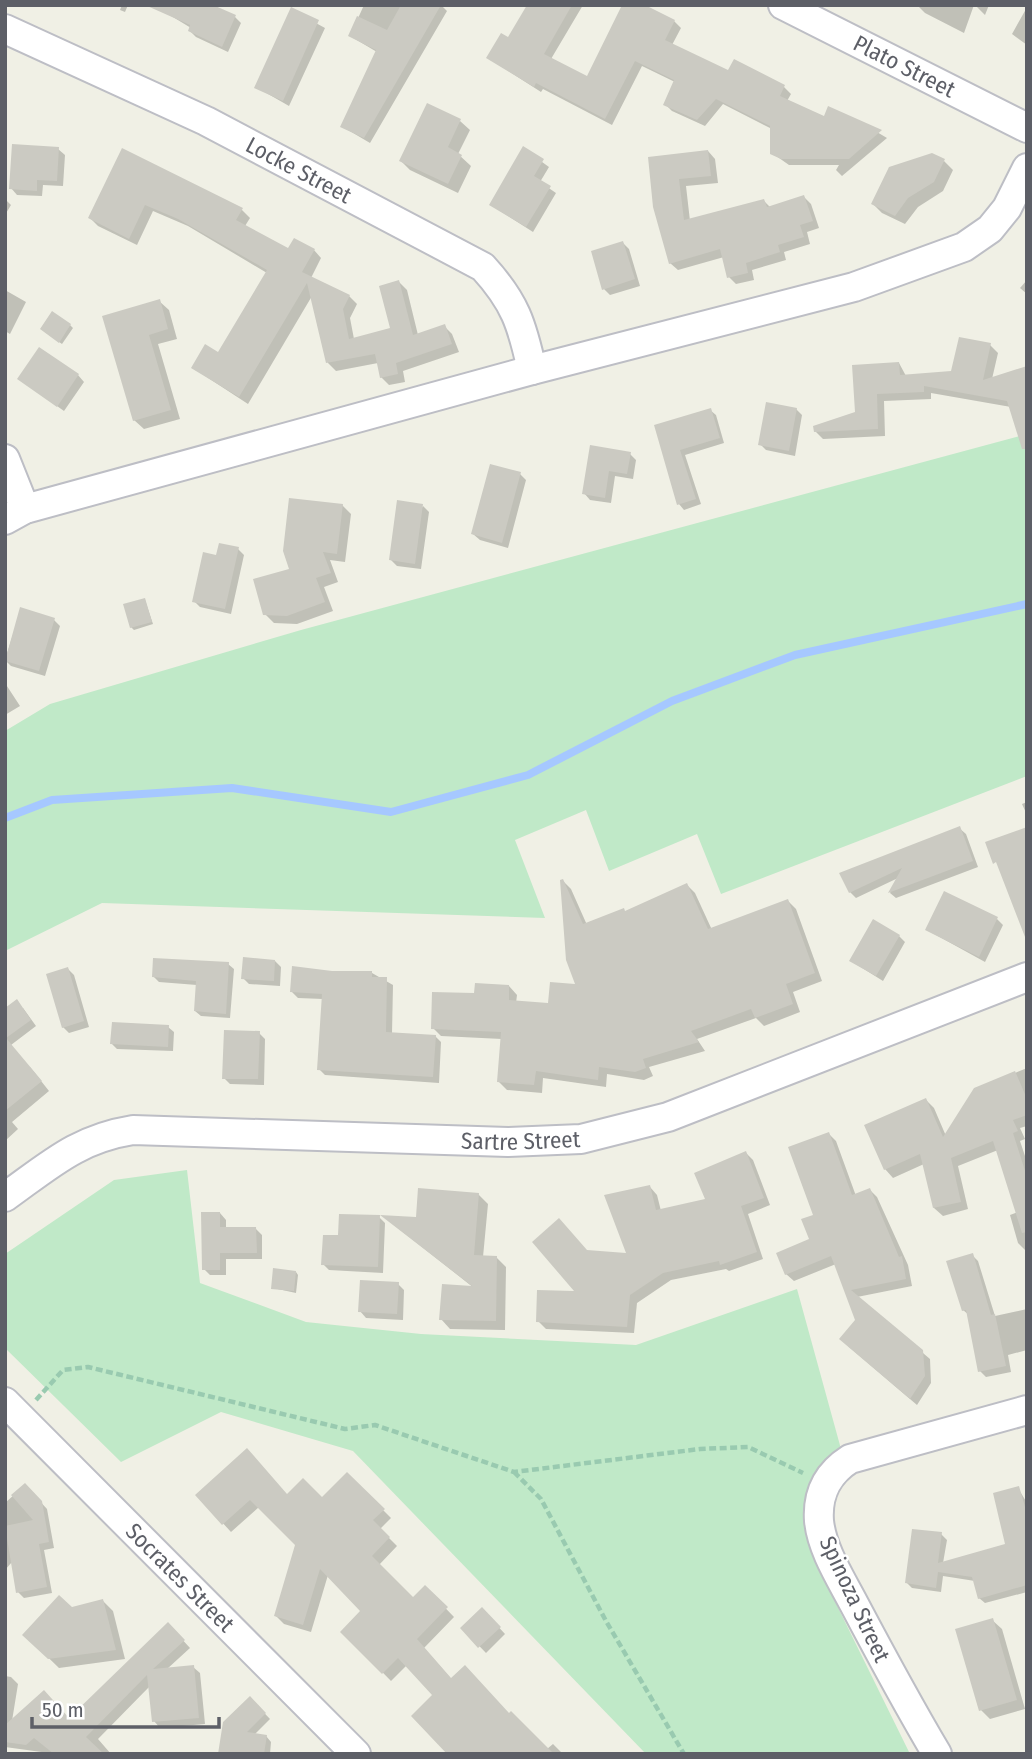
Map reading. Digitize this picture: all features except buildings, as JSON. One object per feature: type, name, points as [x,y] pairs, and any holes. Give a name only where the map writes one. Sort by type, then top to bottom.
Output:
[{"type":"street","name":"Plato Street","points":[[783,5],[1027,128]]},
{"type":"street","name":"Locke Street","points":[[5,29],[206,121],[483,267],[507,293],[523,331],[532,370]]},
{"type":"street","points":[[5,460],[15,514],[532,370],[854,287],[964,247],[990,229],[1007,208],[1027,168]]},
{"type":"street","name":"Sartre Street","points":[[5,1197],[80,1143],[133,1130],[508,1142],[581,1139],[607,1134],[668,1117],[1027,977]]},
{"type":"street","name":"Socrates Street","points":[[13,1410],[356,1754]]},
{"type":"street","points":[[826,1484],[831,1471],[850,1458],[1027,1410]]},
{"type":"street","name":"Spinoza Street","points":[[826,1484],[821,1496],[819,1522],[831,1560],[902,1695],[937,1754]]},
{"type":"path","points":[[13,1410],[63,1370],[88,1367],[345,1429],[375,1425],[514,1472],[700,1449],[748,1447],[826,1484]]},
{"type":"path","points":[[514,1472],[541,1499],[606,1621],[684,1754]]},
{"type":"green space","points":[[1027,434],[1027,776],[721,894],[697,834],[609,871],[586,810],[515,840],[545,918],[102,903],[5,951],[5,731],[50,704],[301,630]]},
{"type":"green space","points":[[187,1170],[200,1283],[306,1322],[421,1334],[636,1345],[797,1289],[841,1449],[807,1521],[819,1569],[910,1754],[646,1754],[353,1451],[221,1412],[121,1462],[5,1348],[5,1254],[114,1180]]},
{"type":"waterway","points":[[5,818],[52,800],[232,788],[391,812],[528,775],[672,701],[795,655],[1027,604]]}]
